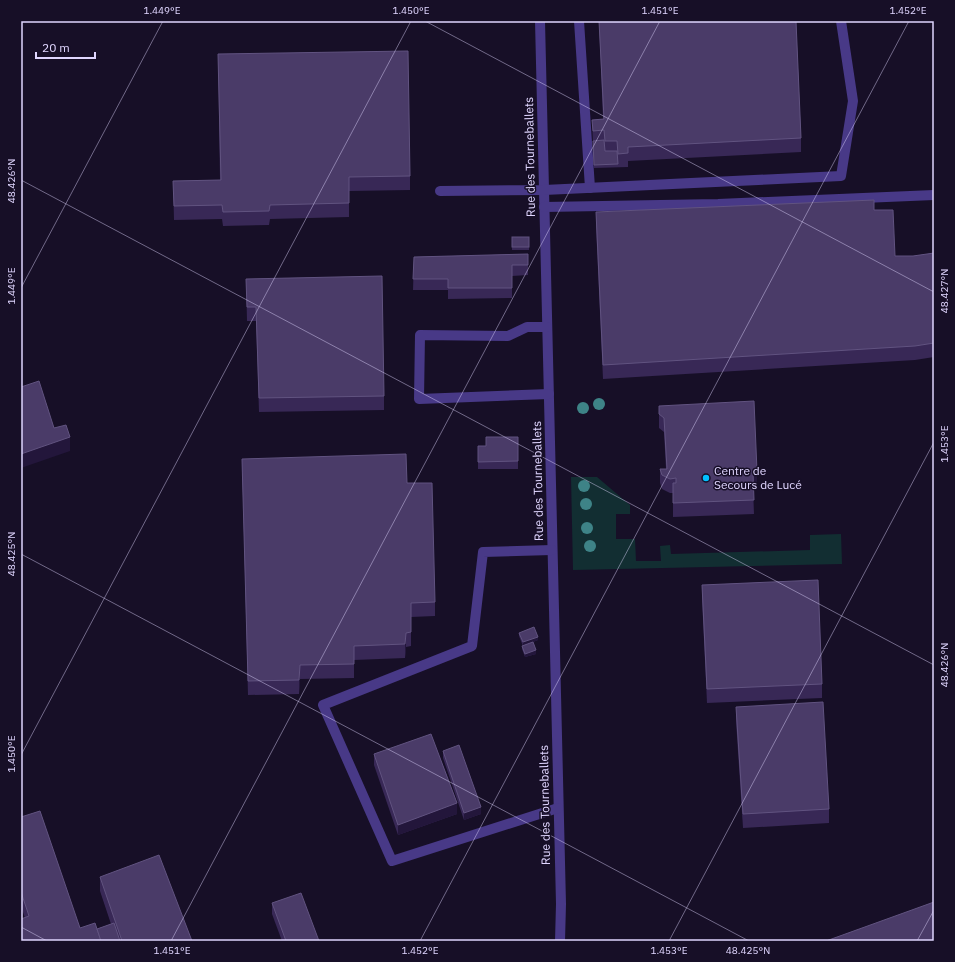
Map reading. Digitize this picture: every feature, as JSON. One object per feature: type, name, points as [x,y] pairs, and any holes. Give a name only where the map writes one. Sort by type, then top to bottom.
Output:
[{"type":"street","name":"Rue des Tourneballets","points":[[540,21],[560,941]]},
{"type":"street","points":[[579,21],[590,188]]},
{"type":"street","points":[[440,191],[544,190],[841,176],[853,101],[841,21]]},
{"type":"street","points":[[544,208],[718,204],[934,195]]},
{"type":"street","points":[[547,328],[527,327],[508,336],[420,335],[419,399],[549,394]]},
{"type":"street","points":[[552,550],[484,552],[472,646],[323,705],[392,861],[558,808]]},
{"type":"green space","points":[[571,477],[597,477],[630,505],[630,514],[616,514],[616,539],[635,539],[636,561],[661,561],[660,546],[670,545],[671,554],[810,550],[810,535],[841,534],[842,564],[573,570]]},
{"type":"building","points":[[599,21],[796,21],[801,138],[628,147],[628,153],[618,154],[617,141],[605,141],[604,130],[593,131],[592,120],[604,119]]},
{"type":"building","points":[[408,51],[410,176],[349,177],[349,203],[270,205],[269,211],[223,212],[222,205],[174,206],[173,181],[221,180],[218,54]]},
{"type":"building","points":[[604,140],[605,151],[617,151],[618,164],[594,165],[593,141]]},
{"type":"building","points":[[874,200],[874,210],[893,210],[895,256],[913,256],[934,253],[934,343],[915,346],[603,365],[596,212]]},
{"type":"building","points":[[512,237],[529,237],[529,247],[512,247]]},
{"type":"building","points":[[528,254],[528,265],[512,265],[512,288],[448,288],[448,279],[413,279],[414,257]]},
{"type":"building","points":[[382,276],[384,396],[259,398],[256,307],[247,307],[246,279]]},
{"type":"building","points":[[39,381],[54,428],[66,425],[70,437],[21,454],[21,387]]},
{"type":"building","points":[[754,401],[757,471],[753,473],[754,500],[673,503],[673,483],[676,483],[676,478],[670,479],[662,475],[660,469],[667,469],[664,418],[659,414],[659,406]]},
{"type":"building","points":[[486,437],[518,437],[518,461],[478,462],[478,446],[486,446]]},
{"type":"building","points":[[406,454],[407,483],[432,483],[435,602],[411,603],[411,632],[406,633],[405,644],[354,646],[354,664],[300,665],[299,680],[248,681],[242,459]]},
{"type":"building","points":[[818,580],[822,684],[707,689],[702,585]]},
{"type":"building","points":[[534,627],[538,637],[523,642],[519,633]]},
{"type":"building","points":[[533,642],[536,650],[525,654],[522,646]]},
{"type":"building","points":[[823,702],[829,809],[743,814],[736,707]]},
{"type":"building","points":[[431,734],[457,803],[398,825],[374,754]]},
{"type":"building","points":[[459,745],[481,807],[464,813],[443,751]]},
{"type":"building","points":[[40,811],[80,928],[95,923],[101,941],[21,941],[21,919],[29,916],[21,892],[21,817]]},
{"type":"building","points":[[159,855],[192,941],[122,941],[100,877]]},
{"type":"building","points":[[301,893],[319,941],[286,941],[272,903]]},
{"type":"building","points":[[934,902],[934,941],[826,941]]},
{"type":"building","points":[[114,923],[120,941],[101,941],[97,929]]},
{"type":"place","name":"Centre de Secours de Lucé","points":[[706,478]]}]
